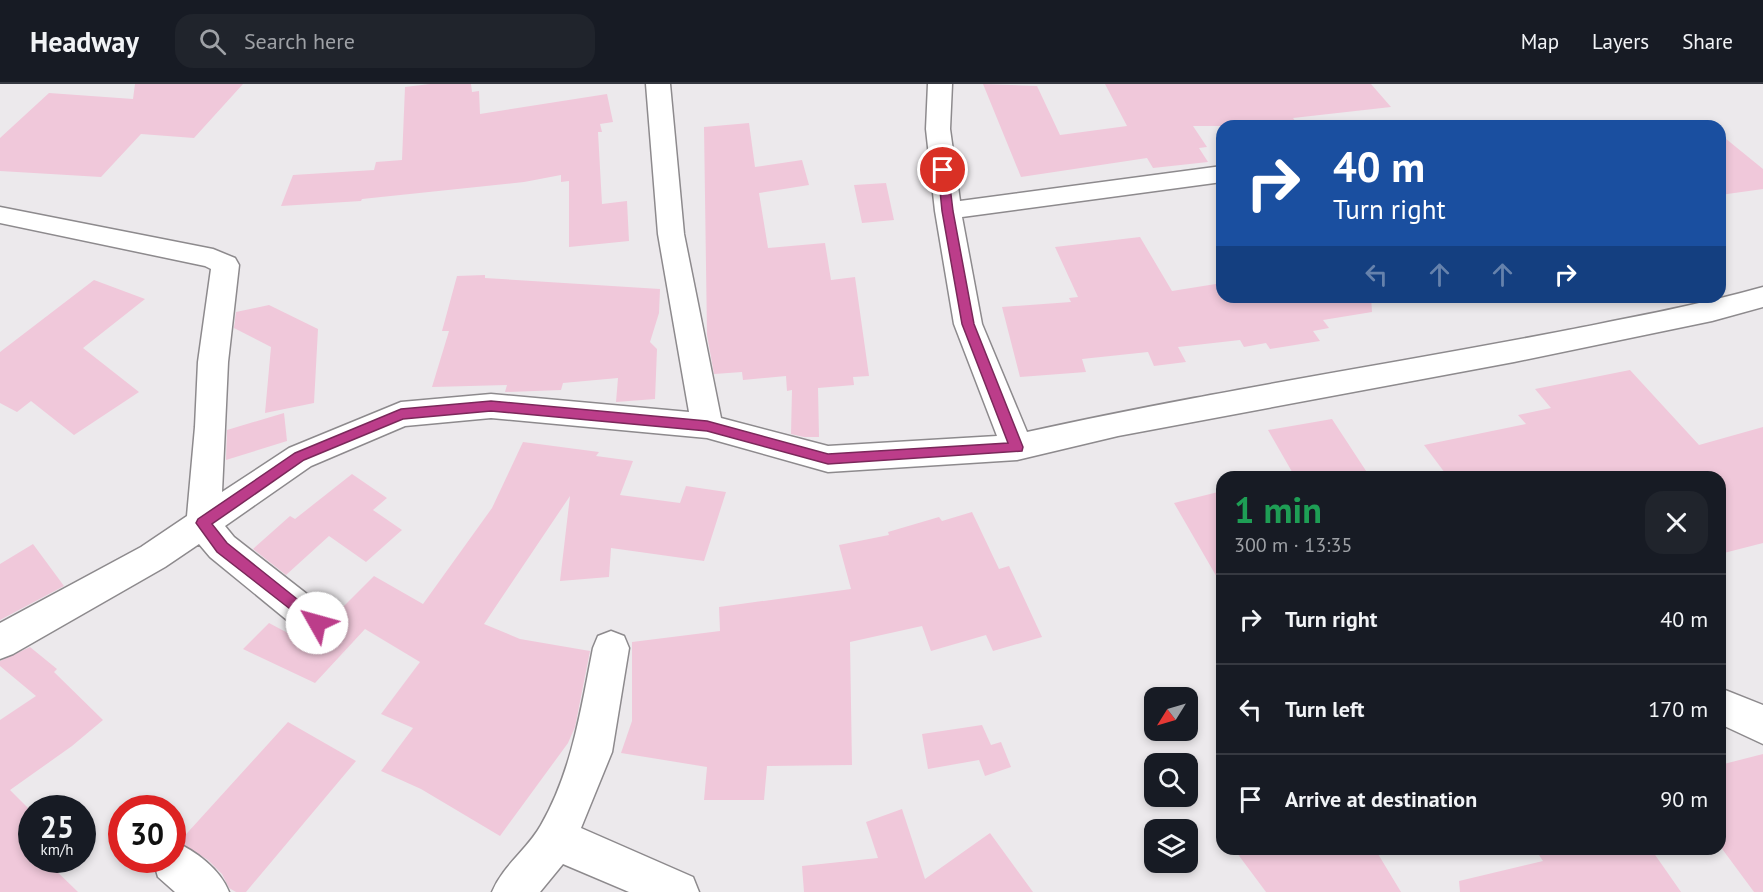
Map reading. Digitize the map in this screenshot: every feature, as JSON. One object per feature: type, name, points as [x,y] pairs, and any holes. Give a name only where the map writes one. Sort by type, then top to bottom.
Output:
[{"type":"street","points":[[658,84],[671,234],[707,426]]},
{"type":"street","points":[[940,84],[938,129],[948,211],[968,324],[1017,447]]},
{"type":"street","points":[[948,211],[1216,175]]},
{"type":"street","points":[[0,215],[213,258],[225,265],[213,362],[211,427],[203,523],[222,547],[317,623]]},
{"type":"street","points":[[0,642],[153,557],[300,457],[401,414],[491,406],[707,426],[828,459],[1017,447],[1118,424],[1502,353],[1712,311],[1763,297]]},
{"type":"street","points":[[513,892],[555,841],[592,752],[611,648]]},
{"type":"street","points":[[1726,706],[1763,725]]},
{"type":"street","points":[[555,841],[570,844],[678,892]]},
{"type":"street","points":[[186,873],[208,892]]},
{"type":"building","points":[[135,84],[243,84],[194,138],[141,134],[101,177],[0,171],[0,138],[49,93],[133,99]]},
{"type":"building","points":[[430,84],[471,84],[472,92],[479,91],[480,114],[607,94],[613,122],[600,124],[602,132],[598,132],[602,204],[627,201],[629,241],[569,247],[569,181],[561,182],[561,175],[524,182],[362,199],[361,201],[281,206],[293,175],[374,170],[376,162],[402,160],[405,87]]},
{"type":"building","points":[[983,84],[1037,86],[1060,135],[1127,126],[1105,84],[1371,84],[1391,107],[1293,118],[1294,120],[1216,120],[1216,126],[1193,126],[1207,147],[1199,148],[1208,162],[1153,168],[1147,158],[1021,177]]},
{"type":"building","points":[[749,123],[755,167],[802,160],[809,185],[759,193],[768,248],[825,243],[831,280],[855,277],[869,376],[853,377],[854,385],[818,388],[819,437],[791,434],[792,390],[787,391],[786,376],[743,380],[742,372],[714,374],[707,335],[704,127]]},
{"type":"building","points":[[1726,139],[1763,169],[1763,189],[1726,194]]},
{"type":"building","points":[[886,183],[894,220],[862,223],[854,185]]},
{"type":"building","points":[[1140,237],[1172,291],[1216,284],[1216,303],[1371,303],[1372,312],[1323,320],[1329,328],[1313,331],[1320,341],[1270,349],[1266,343],[1244,347],[1240,340],[1178,347],[1186,362],[1154,366],[1148,352],[1082,359],[1086,372],[1020,377],[1002,307],[1071,302],[1069,298],[1078,297],[1055,247]]},
{"type":"building","points":[[485,275],[485,278],[660,289],[659,313],[650,342],[657,349],[655,399],[616,402],[618,378],[563,383],[561,390],[505,392],[507,385],[432,387],[449,331],[442,331],[457,276]]},
{"type":"building","points":[[94,280],[145,299],[83,348],[139,392],[74,435],[31,401],[17,412],[0,403],[0,352]]},
{"type":"building","points":[[269,305],[318,329],[314,403],[265,413],[271,347],[234,328],[236,312]]},
{"type":"building","points":[[1630,370],[1699,445],[1763,427],[1763,543],[1726,552],[1726,471],[1444,471],[1424,445],[1526,424],[1518,415],[1551,408],[1535,389]]},
{"type":"building","points":[[284,413],[287,441],[226,460],[227,430]]},
{"type":"building","points":[[1332,419],[1366,471],[1292,471],[1268,430]]},
{"type":"building","points":[[523,442],[599,452],[596,456],[633,461],[620,495],[680,503],[686,486],[726,492],[704,561],[611,548],[609,577],[560,581],[570,496],[484,624],[520,639],[590,651],[575,727],[568,743],[500,836],[421,789],[381,771],[413,728],[381,714],[420,662],[365,629],[315,683],[243,649],[269,623],[301,640],[304,637],[318,641],[331,636],[337,624],[334,616],[374,576],[423,604],[492,508]]},
{"type":"building","points":[[352,474],[387,498],[373,510],[402,530],[366,562],[329,536],[286,575],[253,549],[290,516],[295,519]]},
{"type":"building","points":[[1216,492],[1216,576],[1174,503]]},
{"type":"building","points":[[972,512],[999,569],[1009,566],[1042,637],[993,651],[986,635],[931,651],[922,626],[850,642],[852,765],[767,766],[764,800],[704,800],[707,767],[621,753],[632,721],[632,642],[720,631],[719,607],[851,589],[839,545],[889,535],[888,532],[939,517],[942,521]]},
{"type":"building","points":[[33,544],[64,586],[0,620],[0,564]]},
{"type":"building","points":[[30,647],[57,669],[54,672],[103,720],[72,746],[10,790],[18,798],[18,873],[58,873],[78,892],[0,892],[0,720],[36,696],[0,666],[0,661]]},
{"type":"building","points":[[288,722],[356,761],[246,892],[236,892],[229,888],[222,874],[208,860],[186,846],[186,834]]},
{"type":"building","points":[[982,725],[991,745],[1001,742],[1011,767],[985,776],[979,760],[928,769],[922,734]]},
{"type":"building","points":[[1763,754],[1763,892],[1754,892],[1726,854],[1726,763]]},
{"type":"building","points":[[902,809],[925,879],[990,833],[1033,892],[804,892],[802,866],[878,858],[866,822]]},
{"type":"building","points":[[1238,855],[1379,855],[1401,892],[1266,892]]},
{"type":"building","points":[[1539,855],[1655,855],[1681,892],[1460,892],[1459,881],[1543,861]]},
{"type":"route","points":[[317,623],[222,547],[203,523],[300,457],[401,414],[491,406],[707,426],[828,459],[1017,447],[968,324],[943,170]]}]
